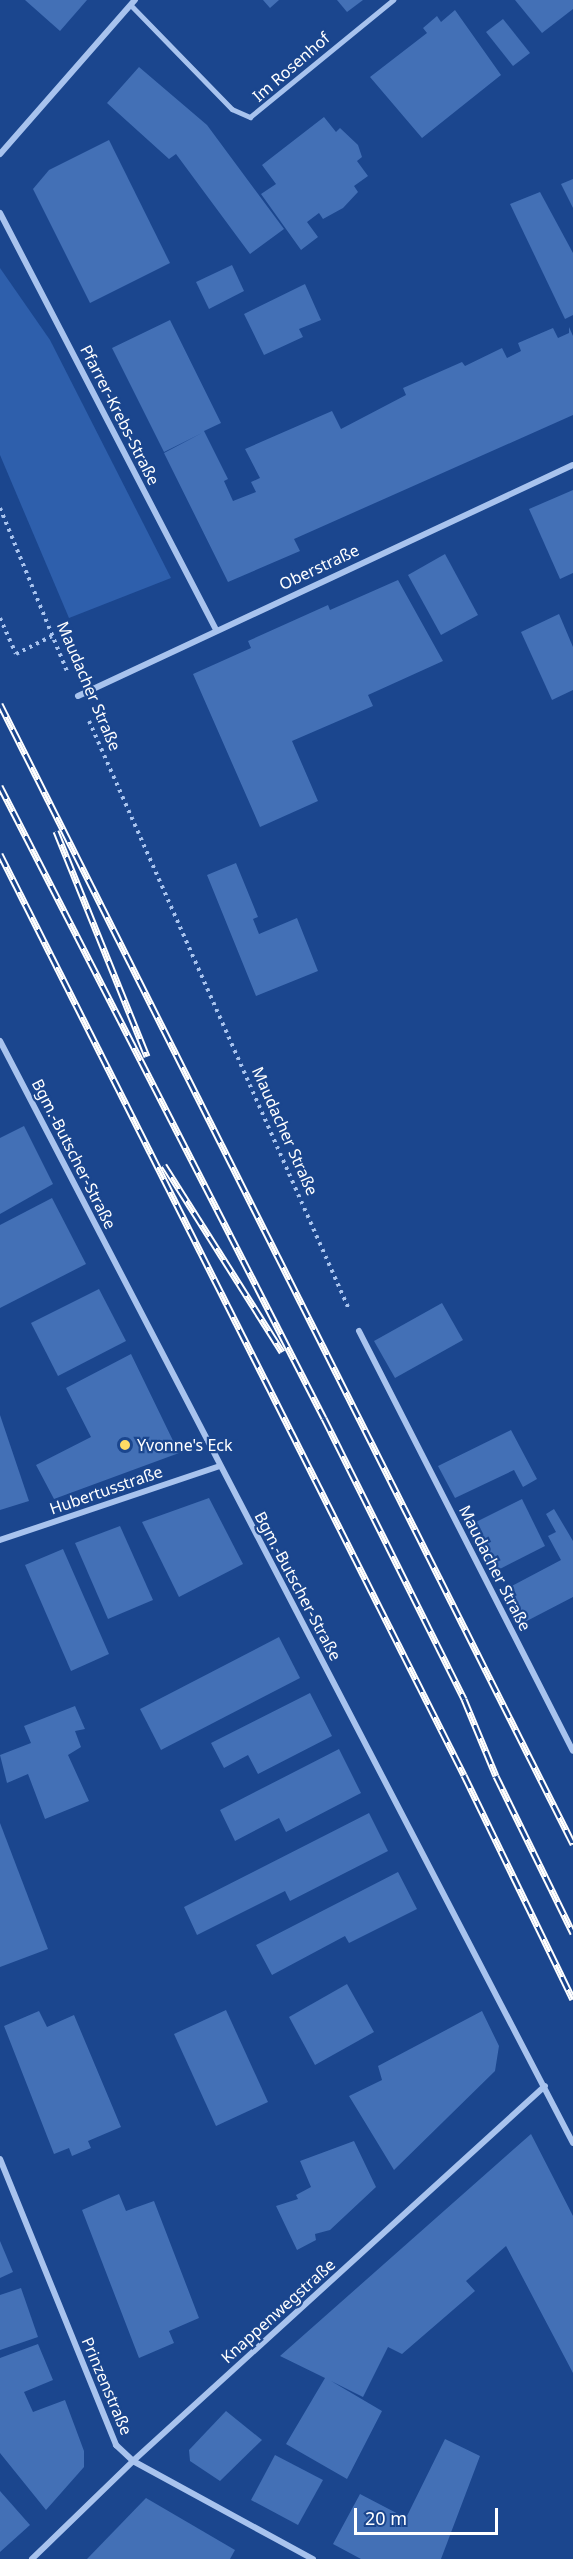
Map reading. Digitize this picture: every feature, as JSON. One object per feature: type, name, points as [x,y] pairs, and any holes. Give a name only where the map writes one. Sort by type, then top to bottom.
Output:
[{"type":"street","points":[[0,154],[133,2]]},
{"type":"street","name":"Pfarrer-Krebs-Straße","points":[[0,213],[216,629]]},
{"type":"street","name":"Oberstraße","points":[[78,696],[216,629],[573,465]]},
{"type":"street","name":"Bgm.-Butscher-Straße","points":[[0,1041],[573,2143]]},
{"type":"street","name":"Maudacher Straße","points":[[358,1331],[573,1751]]},
{"type":"street","name":"Hubertusstraße","points":[[0,1540],[220,1466]]},
{"type":"street","name":"Knappenwegstraße","points":[[32,2559],[133,2461],[545,2086]]},
{"type":"street","name":"Prinzenstraße","points":[[0,2160],[116,2445],[133,2461],[313,2559]]},
{"type":"lane","name":"Im Rosenhof","points":[[133,2],[232,109],[250,117],[393,0]]},
{"type":"path","name":"Maudacher Straße","points":[[0,508],[78,696],[358,1331]]},
{"type":"path","points":[[0,618],[16,654],[52,636]]},
{"type":"shaded area","points":[[0,268],[50,340],[171,578],[69,618],[0,455]]},
{"type":"building","points":[[25,0],[87,0],[60,31]]},
{"type":"building","points":[[263,0],[279,0],[270,8]]},
{"type":"building","points":[[337,0],[363,0],[347,12]]},
{"type":"building","points":[[515,0],[573,0],[573,9],[542,33]]},
{"type":"building","points":[[455,10],[501,75],[422,138],[370,77],[427,33],[423,28],[437,16],[441,22]]},
{"type":"building","points":[[503,19],[530,53],[513,66],[486,32]]},
{"type":"building","points":[[139,67],[207,125],[284,229],[250,254],[176,154],[169,159],[107,103]]},
{"type":"building","points":[[324,117],[336,132],[340,128],[358,145],[362,157],[357,161],[368,176],[354,186],[358,192],[343,208],[323,219],[319,213],[307,222],[318,237],[301,250],[261,194],[276,184],[262,165]]},
{"type":"building","points":[[109,140],[170,263],[90,303],[33,189],[49,170]]},
{"type":"building","points":[[573,179],[573,208],[561,184]]},
{"type":"building","points":[[540,192],[573,253],[573,315],[565,319],[510,204]]},
{"type":"building","points":[[232,265],[244,291],[209,309],[196,282]]},
{"type":"building","points":[[305,284],[321,320],[299,329],[303,337],[264,355],[244,314]]},
{"type":"building","points":[[170,320],[221,423],[204,431],[228,479],[224,481],[233,501],[256,492],[251,482],[260,478],[245,449],[332,411],[341,429],[406,395],[403,388],[462,362],[465,366],[502,348],[507,358],[521,351],[518,343],[553,328],[558,338],[569,333],[569,327],[573,336],[573,415],[294,539],[300,551],[228,582],[164,453],[202,433],[164,452],[112,348]]},
{"type":"building","points":[[573,490],[573,573],[560,579],[529,509]]},
{"type":"building","points":[[445,554],[478,615],[441,635],[408,575]]},
{"type":"building","points":[[398,580],[443,661],[368,695],[373,706],[292,741],[318,801],[260,827],[193,674],[251,648],[248,641],[328,605],[330,610]]},
{"type":"building","points":[[559,614],[573,647],[573,690],[552,700],[521,632]]},
{"type":"building","points":[[236,863],[258,917],[253,919],[259,934],[297,918],[318,971],[256,996],[207,875]]},
{"type":"building","points":[[24,1126],[53,1184],[0,1214],[0,1138]]},
{"type":"building","points":[[52,1198],[86,1264],[0,1308],[0,1225]]},
{"type":"building","points":[[99,1289],[126,1341],[58,1376],[31,1323]]},
{"type":"building","points":[[442,1303],[463,1340],[395,1378],[374,1341]]},
{"type":"building","name":"Yvonne's Eck","points":[[131,1354],[179,1453],[54,1499],[36,1465],[91,1437],[66,1388]]},
{"type":"building","points":[[0,1415],[29,1501],[0,1510]]},
{"type":"building","points":[[511,1430],[537,1479],[523,1487],[514,1470],[455,1498],[438,1466]]},
{"type":"building","points":[[209,1498],[243,1564],[179,1597],[142,1522]]},
{"type":"building","points":[[522,1499],[545,1546],[492,1573],[468,1526]]},
{"type":"building","points":[[554,1509],[573,1541],[573,1597],[521,1624],[504,1590],[561,1560],[548,1536],[556,1532],[546,1514]]},
{"type":"building","points":[[120,1526],[153,1600],[108,1619],[75,1543]]},
{"type":"building","points":[[63,1549],[109,1654],[71,1671],[25,1565]]},
{"type":"building","points":[[279,1637],[300,1678],[161,1750],[140,1709]]},
{"type":"building","points":[[310,1693],[332,1736],[258,1774],[248,1755],[224,1768],[211,1743]]},
{"type":"building","points":[[75,1706],[85,1729],[75,1731],[81,1747],[68,1755],[89,1801],[45,1819],[28,1774],[7,1783],[0,1755],[31,1743],[24,1726]]},
{"type":"building","points":[[339,1749],[361,1793],[286,1832],[279,1818],[235,1841],[220,1810]]},
{"type":"building","points":[[369,1813],[388,1851],[290,1901],[285,1891],[197,1935],[184,1907]]},
{"type":"building","points":[[0,1823],[48,1949],[0,1967]]},
{"type":"building","points":[[398,1872],[417,1909],[349,1943],[345,1936],[272,1975],[256,1945]]},
{"type":"building","points":[[347,1984],[374,2032],[315,2065],[289,2017]]},
{"type":"building","points":[[226,2010],[268,2102],[216,2126],[174,2034]]},
{"type":"building","points":[[39,2011],[47,2027],[74,2015],[121,2127],[88,2141],[91,2148],[72,2156],[69,2148],[54,2154],[4,2026]]},
{"type":"building","points":[[482,2011],[499,2046],[495,2071],[394,2170],[349,2096],[382,2080],[378,2066]]},
{"type":"building","points":[[531,2134],[573,2216],[573,2373],[506,2246],[466,2281],[475,2291],[402,2354],[388,2347],[363,2397],[331,2381],[382,2411],[347,2479],[286,2444],[325,2378],[280,2356]]},
{"type":"building","points":[[354,2141],[376,2187],[330,2230],[315,2234],[316,2240],[297,2250],[276,2206],[298,2199],[296,2195],[311,2187],[300,2161]]},
{"type":"building","points":[[119,2194],[126,2211],[154,2201],[199,2318],[169,2331],[174,2343],[139,2358],[82,2210]]},
{"type":"building","points":[[0,2241],[13,2272],[0,2278]]},
{"type":"building","points":[[21,2288],[38,2337],[0,2350],[0,2295]]},
{"type":"building","points":[[38,2344],[53,2380],[24,2392],[33,2412],[65,2400],[84,2451],[84,2467],[46,2510],[0,2453],[0,2358]]},
{"type":"building","points":[[226,2411],[262,2440],[220,2481],[190,2461],[189,2450]]},
{"type":"building","points":[[445,2439],[480,2456],[441,2559],[361,2559],[333,2544],[360,2494],[406,2518]]},
{"type":"building","points":[[275,2455],[323,2480],[298,2525],[251,2500]]},
{"type":"building","points":[[0,2491],[30,2525],[0,2552]]},
{"type":"building","points":[[146,2498],[235,2550],[230,2559],[87,2559]]},
{"type":"railway","points":[[0,704],[573,1844]]},
{"type":"railway","points":[[0,786],[324,1418],[464,1699],[496,1776],[573,1933]]},
{"type":"railway","points":[[56,831],[147,1056]]},
{"type":"railway","points":[[0,854],[464,1775],[573,1999]]},
{"type":"railway","points":[[164,1165],[282,1352]]},
{"type":"place","name":"Yvonne's Eck","points":[[125,1445]]}]
